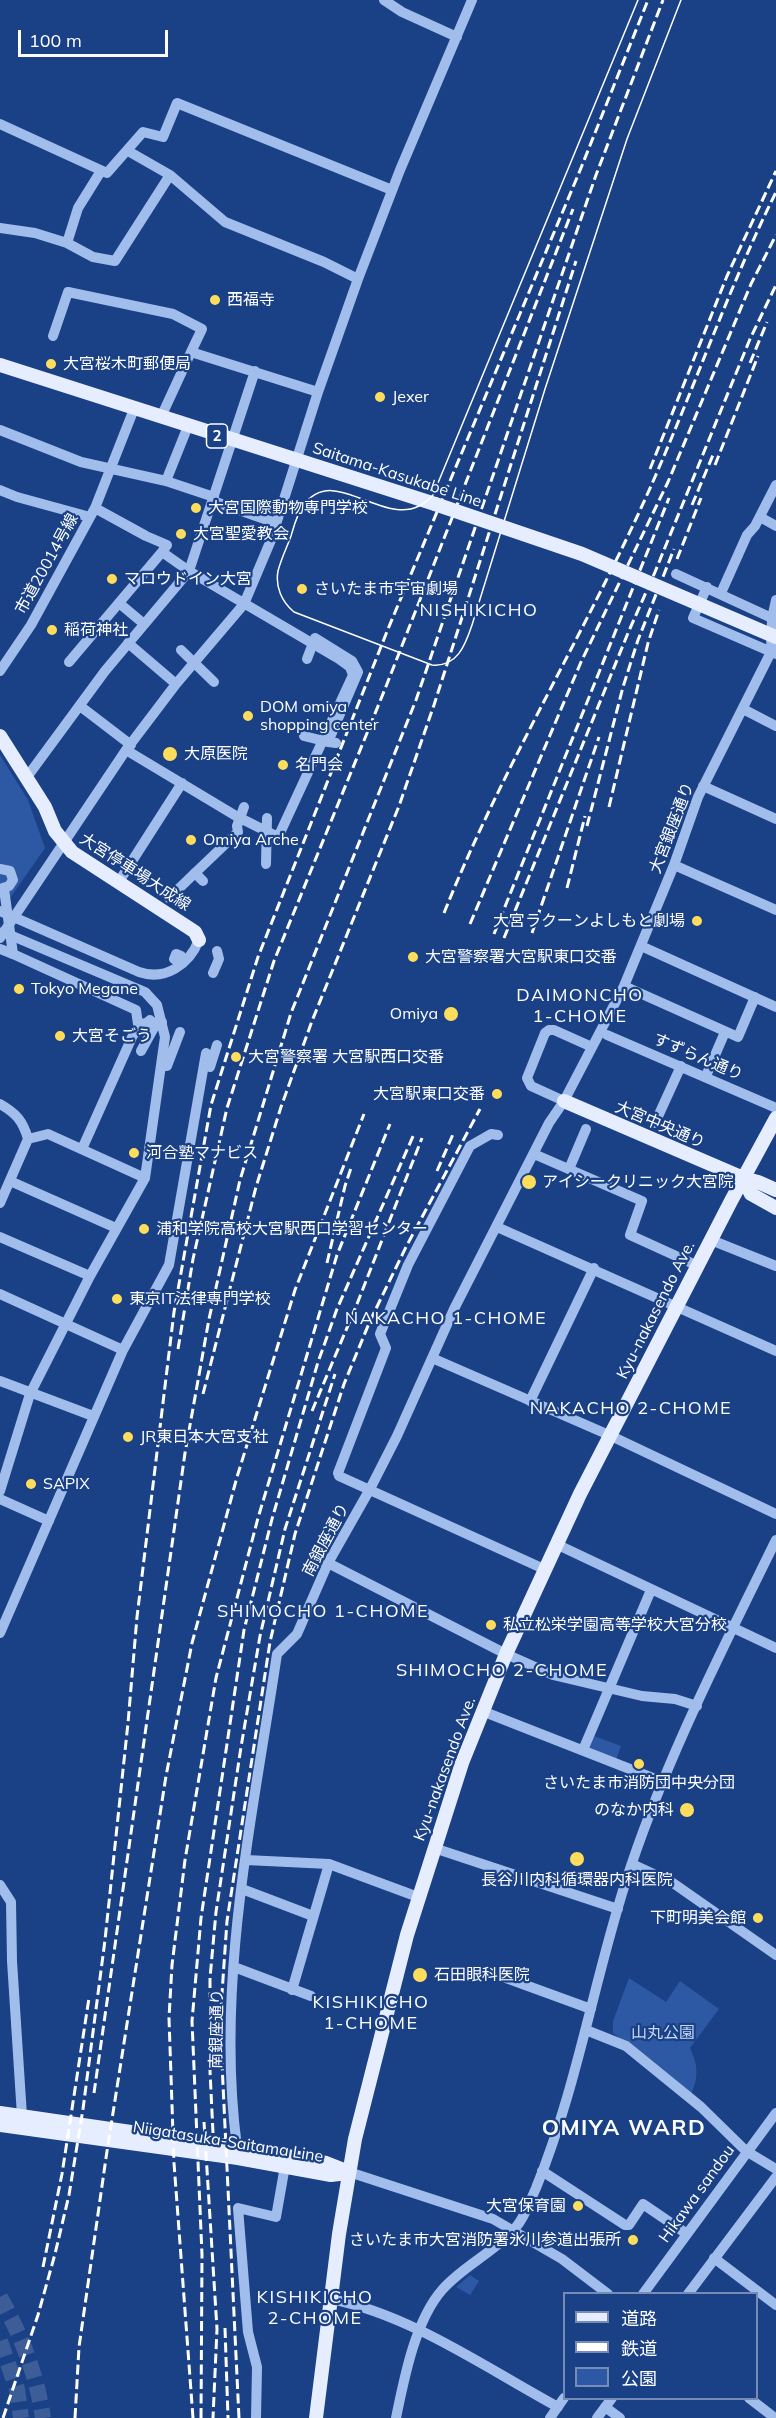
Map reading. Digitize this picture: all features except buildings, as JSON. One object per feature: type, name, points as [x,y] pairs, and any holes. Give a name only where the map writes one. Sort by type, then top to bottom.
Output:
[{"type":"main road","name":"Saitama-Kasukabe Line","points":[[0,365],[435,504],[582,554],[776,637]]},
{"type":"main road","name":"大宮停車場大成線","points":[[0,736],[45,807],[55,831],[68,848],[118,883],[189,927],[195,932],[198,940]]},
{"type":"main road","name":"大宮中央通り","points":[[564,1101],[743,1179],[758,1182],[776,1190]]},
{"type":"main road","name":"Kyu-nakasendo Ave.","points":[[316,2418],[349,2172],[372,2068],[418,1897],[482,1710],[544,1569],[609,1435],[776,1118]]},
{"type":"main road","name":"大宮中央通り","points":[[743,1179],[751,1194],[776,1208]]},
{"type":"main road","name":"Niigatasuka-Saitama Line","points":[[0,2112],[237,2147],[326,2163],[349,2172]]},
{"type":"main road","name":"Niigatasuka-Saitama Line","points":[[0,2124],[285,2166],[331,2175],[349,2172]]},
{"type":"street","points":[[384,0],[402,12],[458,37]]},
{"type":"street","points":[[0,1491],[30,1394],[90,1276],[145,1178],[165,1037],[154,1000],[145,992],[1,934],[68,848],[128,748],[176,684],[244,604],[265,557],[318,392],[358,279],[392,190],[472,0]]},
{"type":"street","points":[[0,124],[107,173],[143,132],[163,137],[177,103],[392,190]]},
{"type":"street","points":[[128,151],[170,175],[225,222],[324,262],[358,279]]},
{"type":"street","points":[[67,243],[78,208],[101,171]]},
{"type":"street","points":[[0,228],[36,233],[67,243],[93,257],[115,261],[170,175]]},
{"type":"street","points":[[53,336],[68,292],[173,314],[202,329],[161,417]]},
{"type":"street","points":[[191,352],[318,392]]},
{"type":"street","points":[[27,777],[128,643],[189,571],[255,371]]},
{"type":"street","name":"市道20014号線","points":[[0,671],[31,625],[92,513],[134,409]]},
{"type":"street","points":[[166,481],[188,426]]},
{"type":"street","points":[[0,430],[81,462],[166,481],[276,523]]},
{"type":"street","points":[[721,593],[747,535],[760,517],[776,485]]},
{"type":"street","points":[[0,490],[17,497],[92,513],[167,545],[69,662]]},
{"type":"street","points":[[760,517],[776,526]]},
{"type":"street","points":[[80,706],[128,748],[182,783],[236,816],[276,836],[280,833],[352,675],[350,667],[189,571],[162,552]]},
{"type":"street","points":[[676,574],[774,619]]},
{"type":"street","points":[[707,587],[693,618],[774,653]]},
{"type":"street","name":"大宮銀座通り","points":[[564,1101],[624,986],[674,865],[703,786],[774,653],[776,600]]},
{"type":"street","points":[[119,603],[144,624]]},
{"type":"street","points":[[304,736],[332,742],[358,672],[352,661],[313,637],[308,659]]},
{"type":"street","points":[[128,643],[176,684]]},
{"type":"street","points":[[181,650],[214,682]]},
{"type":"street","points":[[743,709],[776,726]]},
{"type":"street","points":[[118,883],[182,783]]},
{"type":"street","points":[[703,786],[776,819]]},
{"type":"street","points":[[169,898],[199,877],[238,832],[237,826],[244,807]]},
{"type":"street","points":[[266,864],[267,818]]},
{"type":"street","points":[[674,865],[776,910]]},
{"type":"street","points":[[0,869],[8,870],[12,875],[11,885],[2,889],[13,954]]},
{"type":"street","points":[[0,911],[139,972],[154,976],[162,975],[182,965],[191,957],[198,940]]},
{"type":"street","points":[[641,946],[776,1007]]},
{"type":"street","points":[[0,949],[136,1010],[138,1024],[160,1019]]},
{"type":"street","points":[[213,973],[218,955]]},
{"type":"street","points":[[624,986],[738,1037],[755,997]]},
{"type":"street","points":[[141,1051],[160,1019]]},
{"type":"street","points":[[82,1149],[133,1035],[160,1019]]},
{"type":"street","points":[[564,1101],[527,1082],[545,1033],[554,1030],[592,1047]]},
{"type":"street","points":[[166,1066],[180,1032]]},
{"type":"street","points":[[706,1076],[725,1032]]},
{"type":"street","name":"すずらん通り","points":[[607,1035],[776,1108]]},
{"type":"street","points":[[210,1067],[217,1045]]},
{"type":"street","points":[[0,1633],[123,1350],[169,1264],[206,1053]]},
{"type":"street","points":[[655,1123],[681,1066]]},
{"type":"street","name":"南銀座通り","points":[[237,2147],[232,2076],[234,1942],[277,1654],[297,1634],[328,1563],[370,1489],[405,1420],[454,1309],[549,1123],[564,1101]]},
{"type":"street","points":[[0,1104],[11,1110],[23,1122],[28,1139],[0,1203]]},
{"type":"street","points":[[569,1169],[585,1129]]},
{"type":"street","points":[[28,1139],[48,1134],[145,1178]]},
{"type":"street","points":[[498,1135],[491,1134],[470,1146],[408,1265],[380,1334],[386,1348],[338,1473],[544,1569]]},
{"type":"street","points":[[535,1153],[642,1201],[630,1235],[698,1266]]},
{"type":"street","points":[[10,1181],[116,1228]]},
{"type":"street","points":[[497,1227],[594,1268],[776,1351]]},
{"type":"street","points":[[0,1237],[90,1276]]},
{"type":"street","points":[[711,1239],[776,1266]]},
{"type":"street","points":[[530,1401],[594,1268]]},
{"type":"street","points":[[0,1294],[123,1350]]},
{"type":"street","points":[[432,1358],[609,1435],[776,1514]]},
{"type":"street","points":[[0,1381],[93,1416]]},
{"type":"street","points":[[0,1499],[49,1521]]},
{"type":"street","points":[[396,2418],[403,2384],[420,2331],[440,2292],[456,2275],[514,2230],[522,2218],[542,2171],[568,2096],[632,1864],[663,1782],[776,1540]]},
{"type":"street","points":[[556,1544],[776,1648]]},
{"type":"street","points":[[328,1563],[506,1654],[553,1675],[642,1696],[683,1701],[697,1706]]},
{"type":"street","points":[[583,1750],[651,1590]]},
{"type":"street","points":[[482,1710],[663,1782]]},
{"type":"street","points":[[434,1848],[618,1909]]},
{"type":"street","points":[[246,1860],[328,1864],[418,1897]]},
{"type":"street","points":[[292,1990],[328,1864]]},
{"type":"street","points":[[632,1864],[673,1883],[776,1955]]},
{"type":"street","points":[[0,1885],[11,1902],[12,1961],[22,2116]]},
{"type":"street","points":[[242,1889],[313,1916]]},
{"type":"street","points":[[234,1967],[311,1996]]},
{"type":"street","points":[[506,1978],[591,2009]]},
{"type":"street","points":[[586,2030],[626,2046],[701,2107],[746,2151],[776,2169]]},
{"type":"street","name":"Hikawa sandou","points":[[644,2292],[776,2113]]},
{"type":"street","points":[[256,2418],[257,2367],[248,2332],[238,2208],[276,2217],[285,2166]]},
{"type":"street","points":[[542,2171],[625,2225],[629,2224],[644,2204],[687,2234]]},
{"type":"street","points":[[349,2172],[470,2211],[514,2230],[562,2259],[605,2292]]},
{"type":"street","points":[[689,2292],[776,2177]]},
{"type":"street","points":[[714,2258],[776,2305]]},
{"type":"street","points":[[331,2299],[356,2304],[420,2331],[561,2403],[550,2418]]},
{"type":"street","points":[[752,2400],[776,2418]]},
{"type":"street","points":[[597,2418],[609,2403],[620,2418]]},
{"type":"green space","points":[[0,755],[28,800],[45,848],[10,898],[0,895]]},
{"type":"green space","points":[[594,1736],[621,1746],[616,1760],[589,1749]]},
{"type":"green space","name":"山丸公園","points":[[629,1978],[666,2002],[680,1981],[719,2009],[690,2048],[695,2060],[696,2071],[691,2094],[613,2033],[613,2021]]},
{"type":"green space","points":[[470,2275],[479,2281],[470,2295],[456,2287]]},
{"type":"tunnel","points":[[0,2297],[27,2356],[37,2386],[43,2418]]},
{"type":"tunnel","points":[[0,2341],[17,2389],[21,2418]]},
{"type":"tram line","points":[[638,0],[433,495],[417,507],[400,510],[348,494],[332,491],[317,494],[303,506],[299,513],[278,571],[280,594],[294,612],[432,665],[448,663],[459,654],[472,625],[545,389],[627,139],[681,0]]},
{"type":"railway","points":[[3,2418],[38,2315],[55,2254],[69,2195],[83,2109],[105,1940],[137,1617],[174,1312],[211,1105],[258,957],[388,629],[581,168],[648,0]]},
{"type":"railway","points":[[94,2093],[185,1453],[209,1319],[240,1180],[291,1013],[416,700],[596,175],[663,0]]},
{"type":"railway","points":[[650,469],[727,276],[776,171]]},
{"type":"railway","points":[[444,913],[488,813],[654,480],[739,273],[776,192]]},
{"type":"railway","points":[[178,1349],[193,1259],[227,1108],[274,961],[385,689],[573,209]]},
{"type":"railway","points":[[470,924],[581,662],[668,482],[751,284],[776,235]]},
{"type":"railway","points":[[203,1394],[256,1187],[281,1107],[312,1021],[399,806],[434,705],[576,261]]},
{"type":"railway","points":[[504,938],[750,339],[776,285]]},
{"type":"railway","points":[[750,363],[767,322]]},
{"type":"railway","points":[[715,465],[758,356]]},
{"type":"railway","points":[[692,505],[713,455]]},
{"type":"railway","points":[[494,934],[669,498]]},
{"type":"railway","points":[[677,559],[701,498]]},
{"type":"railway","points":[[587,826],[623,687],[638,640],[674,549]]},
{"type":"railway","points":[[609,807],[648,643],[659,610]]},
{"type":"railway","points":[[532,933],[599,737]]},
{"type":"railway","points":[[567,888],[585,816]]},
{"type":"railway","points":[[239,2418],[220,2022],[227,1921],[270,1642],[295,1534],[344,1384],[370,1321],[406,1247],[480,1109]]},
{"type":"railway","points":[[75,2418],[79,2347],[107,2151],[166,1776],[192,1643],[237,1477],[295,1290],[364,1114]]},
{"type":"railway","points":[[193,2418],[174,2163],[169,2018],[172,1965],[185,1860],[216,1678],[258,1518],[337,1255],[390,1124]]},
{"type":"railway","points":[[437,1171],[454,1132]]},
{"type":"railway","points":[[201,2418],[202,2255],[192,2021],[201,1918],[244,1630],[272,1519],[318,1362],[337,1309],[414,1134]]},
{"type":"railway","points":[[312,1411],[422,1138]]},
{"type":"railway","points":[[327,1263],[352,1165]]},
{"type":"railway","points":[[213,2133],[210,1978],[216,1912],[241,1747],[260,1636],[285,1529],[335,1374]]},
{"type":"railway","points":[[43,2267],[62,2174],[89,1998]]},
{"type":"railway","points":[[204,2122],[217,2329],[213,2418]]},
{"type":"railway","points":[[225,2328],[228,2418]]},
{"type":"place","name":"西福寺","points":[[215,300]]},
{"type":"place","name":"大宮桜木町郵便局","points":[[51,364]]},
{"type":"place","name":"Jexer","points":[[380,397]]},
{"type":"place","name":"大宮国際動物専門学校","points":[[196,508]]},
{"type":"place","name":"大宮聖愛教会","points":[[181,534]]},
{"type":"place","name":"マロウドイン大宮","points":[[112,579]]},
{"type":"place","name":"さいたま市宇宙劇場","points":[[302,589]]},
{"type":"place","name":"稲荷神社","points":[[52,630]]},
{"type":"place","name":"DOM omiya shopping center","points":[[248,716]]},
{"type":"place","name":"大原医院","points":[[170,754]]},
{"type":"place","name":"名門会","points":[[283,765]]},
{"type":"place","name":"Omiya Arche","points":[[191,840]]},
{"type":"place","name":"大宮ラクーンよしもと劇場","points":[[697,921]]},
{"type":"place","name":"大宮警察署大宮駅東口交番","points":[[413,957]]},
{"type":"place","name":"Tokyo Megane","points":[[19,989]]},
{"type":"place","name":"Omiya","points":[[451,1014]]},
{"type":"place","name":"大宮そごう","points":[[60,1036]]},
{"type":"place","name":"大宮警察署 大宮駅西口交番","points":[[236,1057]]},
{"type":"place","name":"大宮駅東口交番","points":[[497,1094]]},
{"type":"place","name":"河合塾マナビス","points":[[134,1153]]},
{"type":"place","name":"アイシークリニック大宮院","points":[[529,1182]]},
{"type":"place","name":"浦和学院高校大宮駅西口学習センター","points":[[144,1229]]},
{"type":"place","name":"東京IT法律専門学校","points":[[117,1299]]},
{"type":"place","name":"JR東日本大宮支社","points":[[128,1437]]},
{"type":"place","name":"SAPIX","points":[[31,1484]]},
{"type":"place","name":"私立松栄学園高等学校大宮分校","points":[[491,1625]]},
{"type":"place","name":"さいたま市消防団中央分団","points":[[639,1764]]},
{"type":"place","name":"のなか内科","points":[[687,1810]]},
{"type":"place","name":"長谷川内科循環器内科医院","points":[[577,1859]]},
{"type":"place","name":"下町明美会館","points":[[758,1918]]},
{"type":"place","name":"石田眼科医院","points":[[420,1975]]},
{"type":"place","name":"大宮保育園","points":[[578,2206]]},
{"type":"place","name":"さいたま市大宮消防署氷川参道出張所","points":[[633,2240]]},
{"type":"district","name":"NISHIKICHO","points":[[479,611]]},
{"type":"district","name":"DAIMONCHO 1-CHOME","points":[[580,1006]]},
{"type":"district","name":"NAKACHO 1-CHOME","points":[[446,1319]]},
{"type":"district","name":"NAKACHO 2-CHOME","points":[[631,1409]]},
{"type":"district","name":"SHIMOCHO 1-CHOME","points":[[323,1612]]},
{"type":"district","name":"SHIMOCHO 2-CHOME","points":[[502,1671]]},
{"type":"district","name":"KISHIKICHO 1-CHOME","points":[[371,2013]]},
{"type":"district","name":"OMIYA WARD","points":[[624,2128]]},
{"type":"district","name":"KISHIKICHO 2-CHOME","points":[[315,2308]]}]
